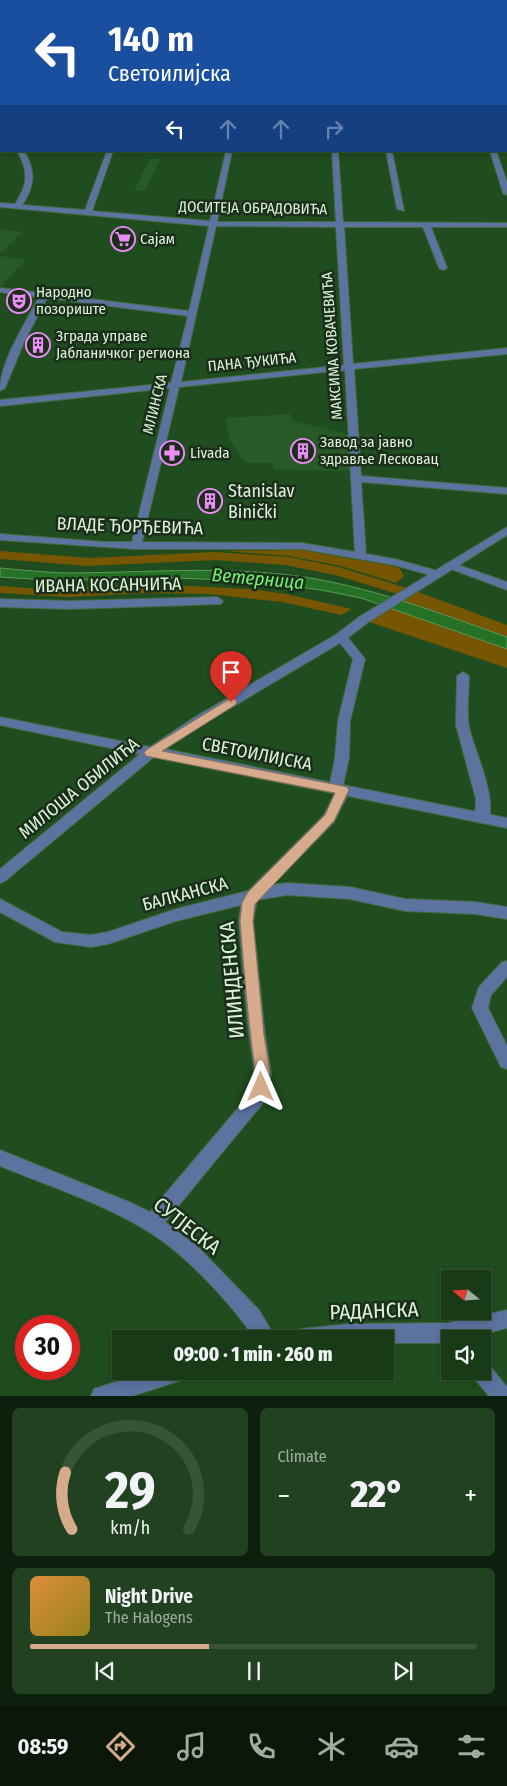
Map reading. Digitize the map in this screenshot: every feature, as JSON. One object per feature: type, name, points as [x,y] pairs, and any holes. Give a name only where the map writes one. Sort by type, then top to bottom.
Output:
[{"type":"street","points":[[17,207],[29,188],[31,179],[20,152]]},
{"type":"street","points":[[87,213],[96,196],[110,152]]},
{"type":"street","name":"МЛИНСКА","points":[[136,546],[213,224],[228,152]]},
{"type":"street","name":"МАКСИМА КОВАЧЕВИЋА","points":[[335,152],[338,224],[350,367],[360,556]]},
{"type":"street","points":[[389,152],[401,209]]},
{"type":"street","points":[[493,152],[507,193]]},
{"type":"street","name":"ДОСИТЕЈА ОБРАДОВИЋА","points":[[0,205],[213,224],[507,225]]},
{"type":"street","points":[[426,224],[443,268]]},
{"type":"street","points":[[0,290],[192,314]]},
{"type":"street","points":[[0,388],[21,339],[44,296]]},
{"type":"street","name":"ПАНА ЂУКИЋА","points":[[0,403],[507,351]]},
{"type":"street","points":[[356,478],[507,491]]},
{"type":"street","name":"МИЛОША ОБИЛИЋА","points":[[0,877],[150,753],[200,720],[341,637],[363,620],[507,530]]},
{"type":"street","name":"ВЛАДЕ ЂОРЂЕВИЋА","points":[[0,537],[136,546],[302,546],[412,566],[437,574]]},
{"type":"street","points":[[450,565],[507,586]]},
{"type":"street","name":"ИВАНА КОСАНЧИЋА","points":[[0,603],[70,605],[217,601]]},
{"type":"street","name":"ИЛИНДЕНСКА","points":[[152,1222],[257,1098],[261,1087],[263,1073],[257,1035],[246,921],[248,903],[253,895],[330,818],[339,789],[344,721],[359,659],[341,637]]},
{"type":"street","points":[[463,676],[462,725],[483,798],[482,818]]},
{"type":"street","name":"СВЕТОИЛИЈСКА","points":[[0,722],[507,823]]},
{"type":"street","name":"БАЛКАНСКА","points":[[0,905],[60,938],[91,941],[108,938],[160,919],[253,895],[288,889],[350,894],[405,905],[475,908],[507,913]]},
{"type":"street","points":[[507,967],[484,992],[480,1008],[507,1062]]},
{"type":"street","name":"СУТЈЕСКА","points":[[0,1158],[123,1208],[152,1222],[191,1252],[252,1316],[261,1330]]},
{"type":"street","name":"РАДАНСКА","points":[[471,1330],[507,1319]]},
{"type":"street","name":"РАДАНСКА","points":[[394,1335],[441,1336]]},
{"type":"street","points":[[101,1396],[152,1380]]},
{"type":"street","points":[[489,1380],[502,1396]]},
{"type":"shaded area","points":[[150,158],[160,159],[145,191],[134,191]]},
{"type":"shaded area","points":[[0,229],[22,232],[0,254]]},
{"type":"shaded area","points":[[0,256],[26,260],[0,287]]},
{"type":"shaded area","points":[[290,414],[293,421],[350,435],[351,471],[273,470],[273,463],[245,463],[230,440],[225,418]]},
{"type":"shaded area","points":[[301,550],[393,566],[400,569],[404,576],[396,583],[341,566],[289,556],[224,551]]},
{"type":"shaded area","points":[[0,551],[90,558],[214,552],[289,557],[339,567],[413,590],[507,625],[507,668],[363,620],[401,595],[335,575],[285,565],[215,560],[88,566],[0,559]]},
{"type":"shaded area","points":[[150,584],[250,589],[286,594],[352,609],[341,615],[282,602],[209,594],[146,593],[68,597],[0,593],[0,586],[40,589]]},
{"type":"water","name":"Ветерница","points":[[0,568],[64,573],[218,570],[300,576],[390,597],[449,616],[507,637],[507,649],[361,598],[321,590],[256,581],[147,577],[64,581],[0,577]]},
{"type":"place","name":"Сајам","points":[[123,239]]},
{"type":"place","name":"Народно позориште","points":[[19,301]]},
{"type":"place","name":"Зграда управе Јабланичког региона","points":[[38,345]]},
{"type":"place","name":"Завод за јавно здравље Лесковац","points":[[303,451]]},
{"type":"place","name":"Livada","points":[[172,453]]},
{"type":"place","name":"Stanislav Binički","points":[[210,501]]},
{"type":"route","points":[[231,702],[150,753],[343,790],[330,818],[253,895],[248,903],[246,921],[257,1035],[263,1073],[261,1087]]}]
